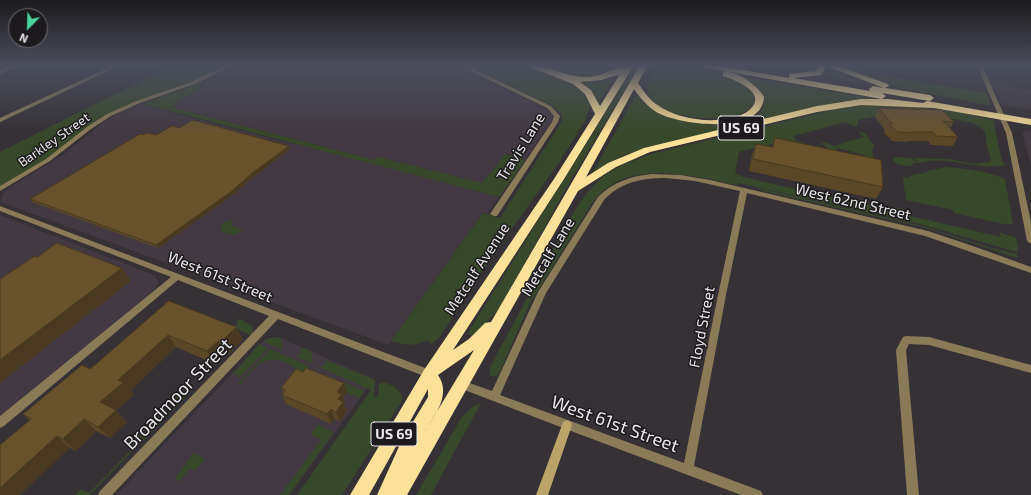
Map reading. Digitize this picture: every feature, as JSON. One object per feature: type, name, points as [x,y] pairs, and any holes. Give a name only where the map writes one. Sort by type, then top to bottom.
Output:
[{"type":"highway","points":[[582,88],[589,93],[600,114]]},
{"type":"highway","name":"Metcalf Avenue","points":[[359,495],[429,374],[554,186],[616,88]]},
{"type":"highway","points":[[572,190],[631,88]]},
{"type":"highway","points":[[638,88],[654,107],[670,114],[688,119],[708,122],[729,120],[748,115],[758,107],[760,103],[759,98],[753,88]]},
{"type":"highway","points":[[849,88],[936,102]]},
{"type":"highway","points":[[858,88],[1000,113],[1031,115]]},
{"type":"highway","points":[[892,88],[936,102]]},
{"type":"highway","name":"US 69","points":[[398,495],[461,384],[502,316],[572,190],[612,165],[647,150],[823,108],[861,102],[888,102],[929,106],[936,102]]},
{"type":"highway","points":[[1000,113],[1031,122]]},
{"type":"highway","points":[[386,495],[408,446],[436,398],[436,384],[429,374],[474,343],[502,316]]},
{"type":"street","points":[[0,120],[68,88]]},
{"type":"street","name":"Barkley Street","points":[[0,189],[48,160],[89,128],[109,115],[134,103],[180,88]]},
{"type":"street","name":"Travis Lane","points":[[494,214],[557,117],[555,112],[549,107],[510,88]]},
{"type":"street","points":[[989,88],[1011,144],[1031,241]]},
{"type":"street","name":"Metcalf Lane","points":[[494,397],[542,292],[601,199],[614,187],[627,181],[644,176],[664,176]]},
{"type":"street","name":"West 62nd Street","points":[[664,176],[707,182],[928,234],[1031,270]]},
{"type":"street","name":"Floyd Street","points":[[688,470],[744,191]]},
{"type":"street","name":"West 61st Street","points":[[0,208],[429,374]]},
{"type":"street","points":[[0,423],[178,276]]},
{"type":"street","name":"Broadmoor Street","points":[[104,495],[276,315]]},
{"type":"street","points":[[913,495],[901,350],[906,340],[929,341],[1031,369]]},
{"type":"street","name":"West 61st Street","points":[[461,384],[757,495]]},
{"type":"street","points":[[542,495],[567,425]]},
{"type":"shaded area","points":[[200,88],[503,88],[544,108],[552,114],[552,120],[524,162],[522,158],[505,154],[482,183],[379,157],[375,160],[370,159],[174,108],[175,104]]},
{"type":"shaded area","points":[[994,88],[1020,88],[1031,90],[1031,110],[1002,105]]},
{"type":"shaded area","points":[[141,104],[281,141],[296,143],[499,197],[487,214],[483,213],[388,345],[1,202],[2,195],[10,187],[64,154],[104,122],[123,111]]},
{"type":"shaded area","points":[[1026,130],[1031,131],[1031,165],[1022,133]]},
{"type":"shaded area","points":[[0,215],[154,275],[159,282],[151,293],[0,416]]},
{"type":"shaded area","points":[[274,337],[281,338],[374,379],[289,495],[116,495],[261,343],[266,339]]},
{"type":"green space","points":[[127,88],[173,88],[133,102],[104,116],[51,156],[0,186],[0,152]]},
{"type":"green space","points":[[187,88],[200,88],[175,103],[174,108],[370,159],[375,160],[378,157],[482,183],[505,154],[522,158],[524,162],[499,197],[144,104]]},
{"type":"green space","points":[[515,88],[578,88],[586,95],[590,106],[585,121],[560,161],[486,265],[439,338],[431,344],[428,340],[415,344],[396,343],[391,341],[483,213],[500,218],[562,121],[561,113],[553,106]]},
{"type":"green space","points":[[588,88],[608,88],[599,102],[592,91]]},
{"type":"green space","points":[[621,88],[626,88],[571,180],[499,309],[473,336],[467,334]]},
{"type":"green space","points":[[648,88],[747,88],[755,98],[750,108],[738,115],[721,118],[702,118],[682,115],[665,109],[653,101]]},
{"type":"green space","points":[[755,88],[811,88],[885,100],[838,102],[652,146],[622,156],[593,172],[636,95],[645,104],[662,114],[676,119],[710,125],[734,123],[755,116],[761,111],[764,105],[762,97]]},
{"type":"green space","points":[[901,88],[958,88],[987,93],[990,103],[988,105]]},
{"type":"green space","points":[[864,105],[944,110],[992,120],[995,122],[993,122],[995,124],[1002,161],[1005,165],[984,166],[943,161],[928,161],[920,163],[913,158],[949,159],[973,164],[990,162],[991,160],[985,140],[987,140],[984,130],[973,123],[950,118],[872,117],[857,120],[858,125],[854,127],[846,122],[793,136],[797,141],[801,142],[802,146],[776,143],[739,152],[735,173],[743,177],[866,205],[870,204],[904,209],[906,215],[1001,237],[999,232],[1016,238],[1018,248],[1017,252],[920,224],[738,183],[737,185],[700,178],[660,173],[641,174],[623,179],[607,188],[593,202],[530,303],[499,374],[496,376],[490,376],[489,369],[491,365],[570,218],[588,191],[602,177],[620,166],[651,154],[840,108]]},
{"type":"green space","points":[[859,133],[865,133],[874,145],[872,151],[874,159],[865,158],[865,155],[837,148],[836,152],[831,151],[821,143],[826,142],[833,146],[864,137]]},
{"type":"green space","points":[[895,157],[910,158],[919,163],[913,163],[913,165],[910,166],[902,166],[892,160]]},
{"type":"green space","points":[[945,167],[976,170],[1005,179],[1013,224],[1003,224],[954,213],[953,210],[906,200],[904,177],[911,178],[908,176]]},
{"type":"green space","points":[[758,188],[923,226],[992,248],[1017,254],[1017,258],[926,228],[762,191]]},
{"type":"green space","points":[[231,220],[234,221],[230,225],[243,230],[235,235],[221,232],[221,227],[223,224]]},
{"type":"green space","points":[[240,319],[252,326],[252,336],[231,326],[237,325],[237,321]]},
{"type":"green space","points":[[274,337],[281,338],[282,350],[263,341]]},
{"type":"green space","points":[[259,344],[268,348],[238,379],[238,374],[232,375]]},
{"type":"green space","points":[[303,348],[312,352],[313,364],[295,356],[301,354],[300,350]]},
{"type":"green space","points":[[270,349],[309,366],[303,372],[278,360],[265,361],[255,368],[240,385],[238,384]]},
{"type":"green space","points":[[326,360],[375,380],[374,397],[378,397],[379,384],[384,382],[399,391],[402,401],[342,495],[297,495],[371,390],[319,367],[325,365]]},
{"type":"green space","points":[[341,381],[363,390],[363,393],[359,398],[336,388]]},
{"type":"green space","points":[[181,392],[187,395],[144,440],[134,434],[138,432],[146,436],[179,402],[172,398],[174,395]]},
{"type":"green space","points":[[481,403],[431,495],[416,495],[462,417],[473,406]]},
{"type":"green space","points":[[318,425],[334,432],[289,495],[280,495],[321,440],[311,434]]},
{"type":"green space","points":[[129,439],[139,444],[90,495],[75,495],[80,489],[89,493],[134,447],[127,443]]},
{"type":"green space","points":[[194,453],[204,458],[204,460],[195,471],[190,469],[180,481],[177,481],[175,478]]},
{"type":"building","points":[[879,108],[942,110],[954,122],[943,121],[958,137],[936,136],[933,132],[897,132],[889,124],[892,124]]},
{"type":"building","points":[[193,120],[289,146],[251,174],[232,191],[156,245],[30,199],[140,134],[143,135],[147,133],[156,135],[172,126],[179,128]]},
{"type":"building","points":[[775,138],[881,160],[883,187],[753,159],[756,144],[773,147]]},
{"type":"building","points":[[57,243],[122,268],[0,360],[0,279]]},
{"type":"building","points":[[169,301],[236,327],[221,342],[218,341],[207,351],[168,335],[118,380],[124,382],[100,402],[116,410],[98,427],[84,419],[63,439],[57,436],[0,488],[0,445],[31,419],[23,414],[82,365],[90,369]]},
{"type":"building","points":[[306,368],[344,383],[337,392],[342,394],[338,399],[343,402],[336,412],[331,409],[327,414],[282,395],[285,390],[281,388],[296,369],[303,372]]}]
